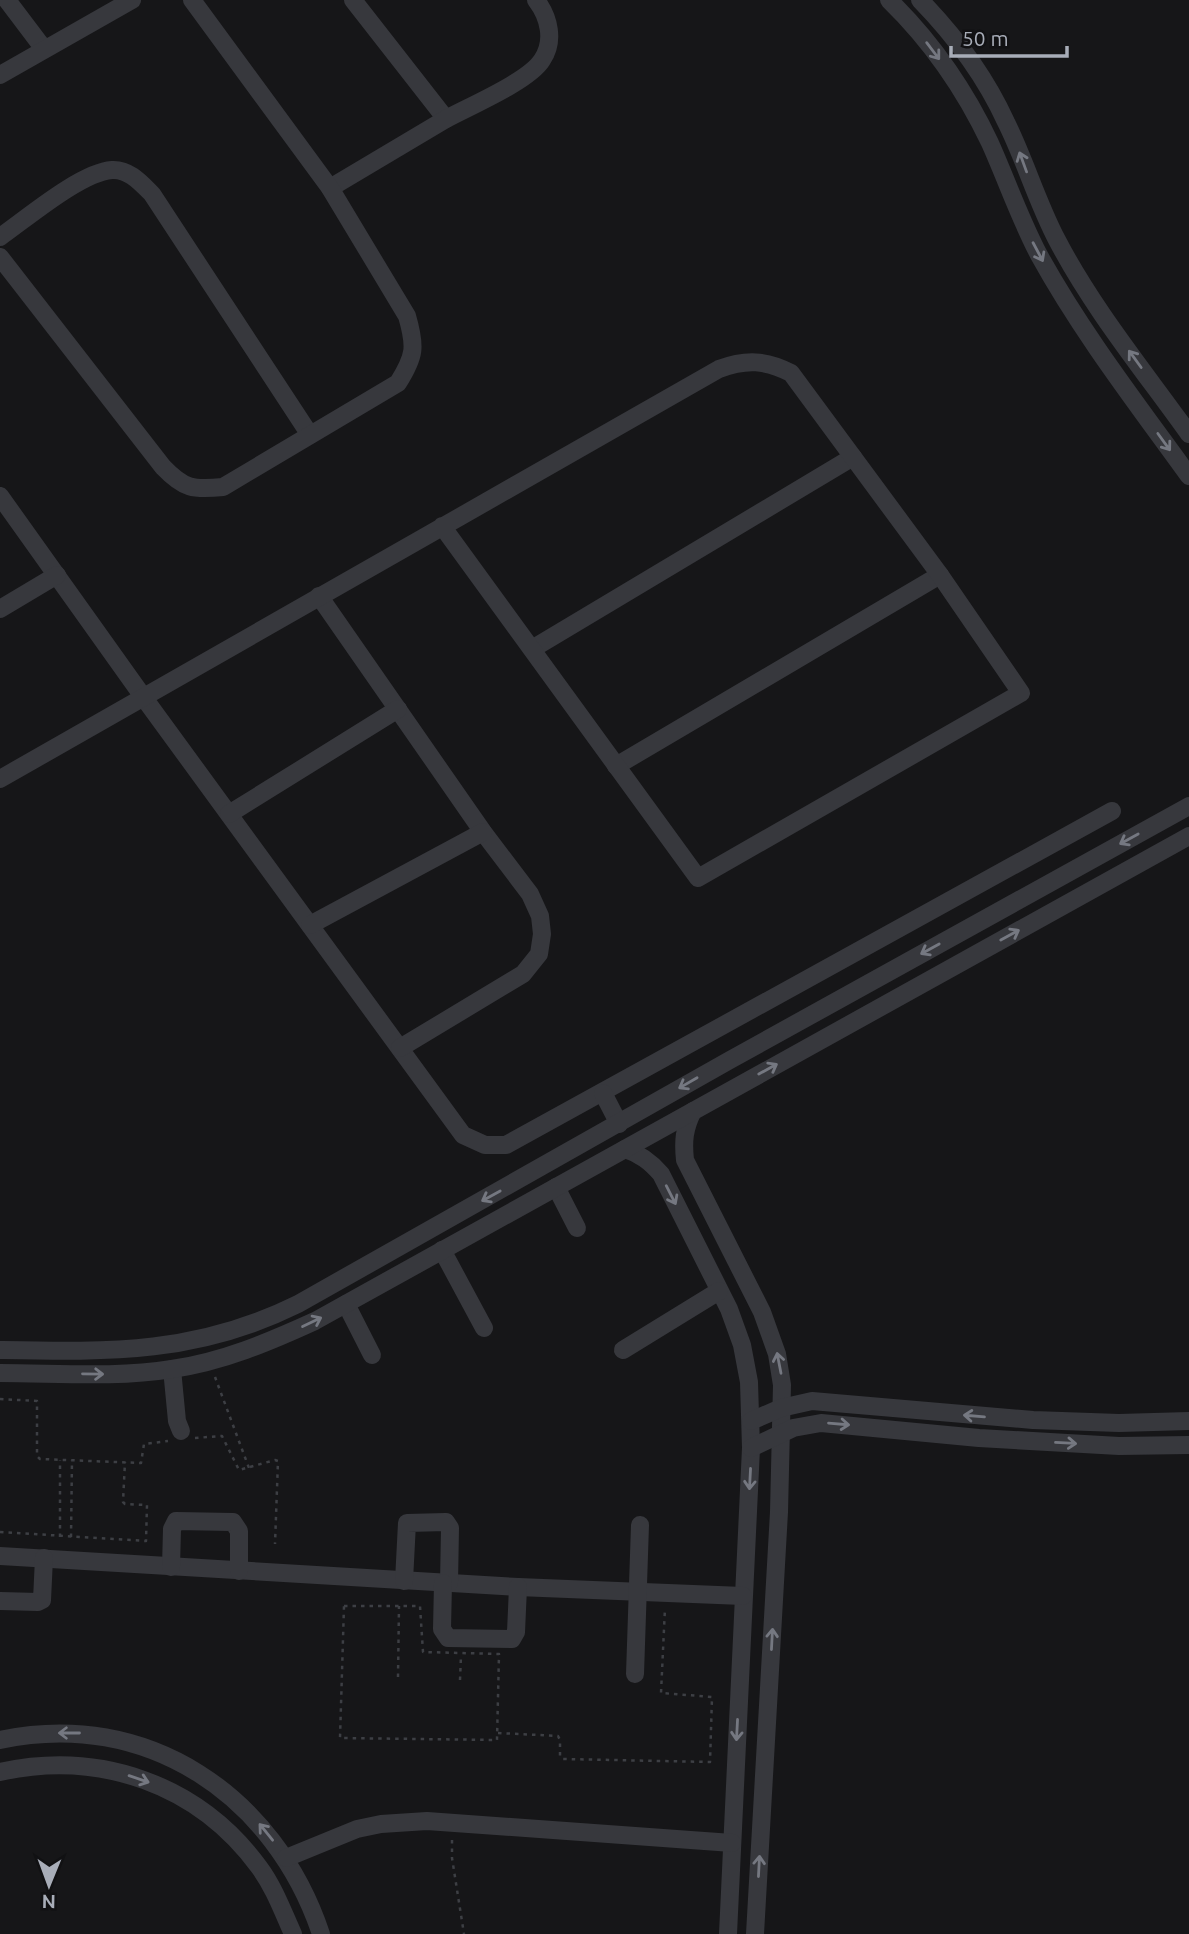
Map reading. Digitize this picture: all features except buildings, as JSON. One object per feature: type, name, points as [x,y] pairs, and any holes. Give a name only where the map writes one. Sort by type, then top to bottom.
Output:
[{"type":"street","points":[[7,0],[44,48]]},
{"type":"street","points":[[0,75],[132,0]]},
{"type":"street","points":[[0,257],[177,482],[196,490],[223,487],[398,383],[410,363],[414,339],[407,316],[330,188],[192,0]]},
{"type":"street","points":[[353,0],[446,119]]},
{"type":"street","points":[[330,188],[528,74],[542,61],[548,47],[550,30],[544,10],[536,0]]},
{"type":"street","points":[[889,0],[916,29],[957,83],[989,143],[1018,211],[1053,280],[1189,477]]},
{"type":"street","points":[[920,0],[958,43],[982,77],[1006,121],[1040,205],[1075,272],[1189,434]]},
{"type":"street","points":[[0,237],[85,178],[113,170],[136,177],[152,194],[310,435]]},
{"type":"street","points":[[0,779],[719,369],[737,363],[765,363],[792,373],[940,575],[1021,693],[698,878],[442,527]]},
{"type":"street","points":[[532,649],[853,457]]},
{"type":"street","points":[[0,496],[463,1135],[485,1145],[506,1145],[1112,811]]},
{"type":"street","points":[[0,608],[57,575]]},
{"type":"street","points":[[616,766],[940,575]]},
{"type":"street","points":[[319,596],[483,832],[530,894],[540,916],[542,934],[539,954],[523,974],[400,1048]]},
{"type":"street","points":[[229,814],[398,709]]},
{"type":"street","points":[[0,1350],[109,1350],[166,1346],[200,1340],[267,1319],[1189,806]]},
{"type":"street","points":[[310,925],[483,832]]},
{"type":"street","points":[[0,1373],[111,1374],[172,1369],[209,1361],[281,1337],[346,1304],[1189,836]]},
{"type":"street","points":[[730,1060],[743,1083]]},
{"type":"street","points":[[603,1093],[619,1124]]},
{"type":"street","points":[[625,1149],[638,1153],[651,1162],[661,1174],[719,1291],[742,1345],[750,1382],[751,1448],[728,1933],[755,1933],[778,1526],[780,1369],[770,1333],[753,1292],[685,1160],[685,1127],[693,1111]]},
{"type":"street","points":[[573,1150],[584,1170]]},
{"type":"street","points":[[556,1187],[577,1228]]},
{"type":"street","points":[[442,1251],[484,1328]]},
{"type":"street","points":[[623,1350],[719,1291]]},
{"type":"street","points":[[346,1304],[372,1354]]},
{"type":"street","points":[[46,1373],[48,1351]]},
{"type":"street","points":[[172,1369],[181,1437]]},
{"type":"street","points":[[751,1421],[781,1408],[812,1401],[1033,1420],[1119,1423],[1189,1421]]},
{"type":"street","points":[[751,1448],[807,1424],[821,1423],[979,1438],[1119,1446],[1189,1446]]},
{"type":"street","points":[[172,1567],[172,1529],[176,1521],[233,1522],[239,1531],[239,1571]]},
{"type":"street","points":[[404,1581],[407,1523],[446,1521],[450,1528],[442,1629],[448,1638],[512,1639],[516,1632],[518,1587]]},
{"type":"street","points":[[635,1674],[640,1525]]},
{"type":"street","points":[[0,1556],[404,1581],[743,1596]]},
{"type":"street","points":[[0,1601],[42,1600],[44,1558]]},
{"type":"street","points":[[0,1740],[27,1734],[78,1732],[128,1741],[166,1755],[201,1774],[233,1798],[262,1826],[286,1858],[313,1910],[321,1934]]},
{"type":"street","points":[[0,1772],[31,1765],[77,1765],[122,1773],[163,1787],[201,1808],[233,1836],[261,1869],[293,1934]]},
{"type":"street","points":[[286,1858],[358,1829],[404,1822],[732,1843]]},
{"type":"path","points":[[209,1361],[249,1468]]},
{"type":"path","points":[[0,1399],[37,1401],[37,1456],[41,1459],[142,1462],[144,1444],[181,1437],[222,1436],[237,1469],[278,1461],[275,1544]]},
{"type":"path","points":[[60,1460],[60,1537]]},
{"type":"path","points":[[71,1537],[72,1460]]},
{"type":"path","points":[[0,1532],[146,1541],[148,1506],[123,1502],[125,1462]]},
{"type":"path","points":[[498,1733],[558,1736],[560,1756],[563,1759],[710,1762],[712,1697],[660,1693],[665,1593]]},
{"type":"path","points":[[347,1605],[422,1608],[422,1652],[499,1656],[498,1733],[495,1741],[340,1738],[342,1608],[347,1605]]},
{"type":"path","points":[[398,1676],[399,1606]]},
{"type":"path","points":[[460,1680],[461,1653]]},
{"type":"path","points":[[451,1823],[452,1858],[464,1934]]}]
